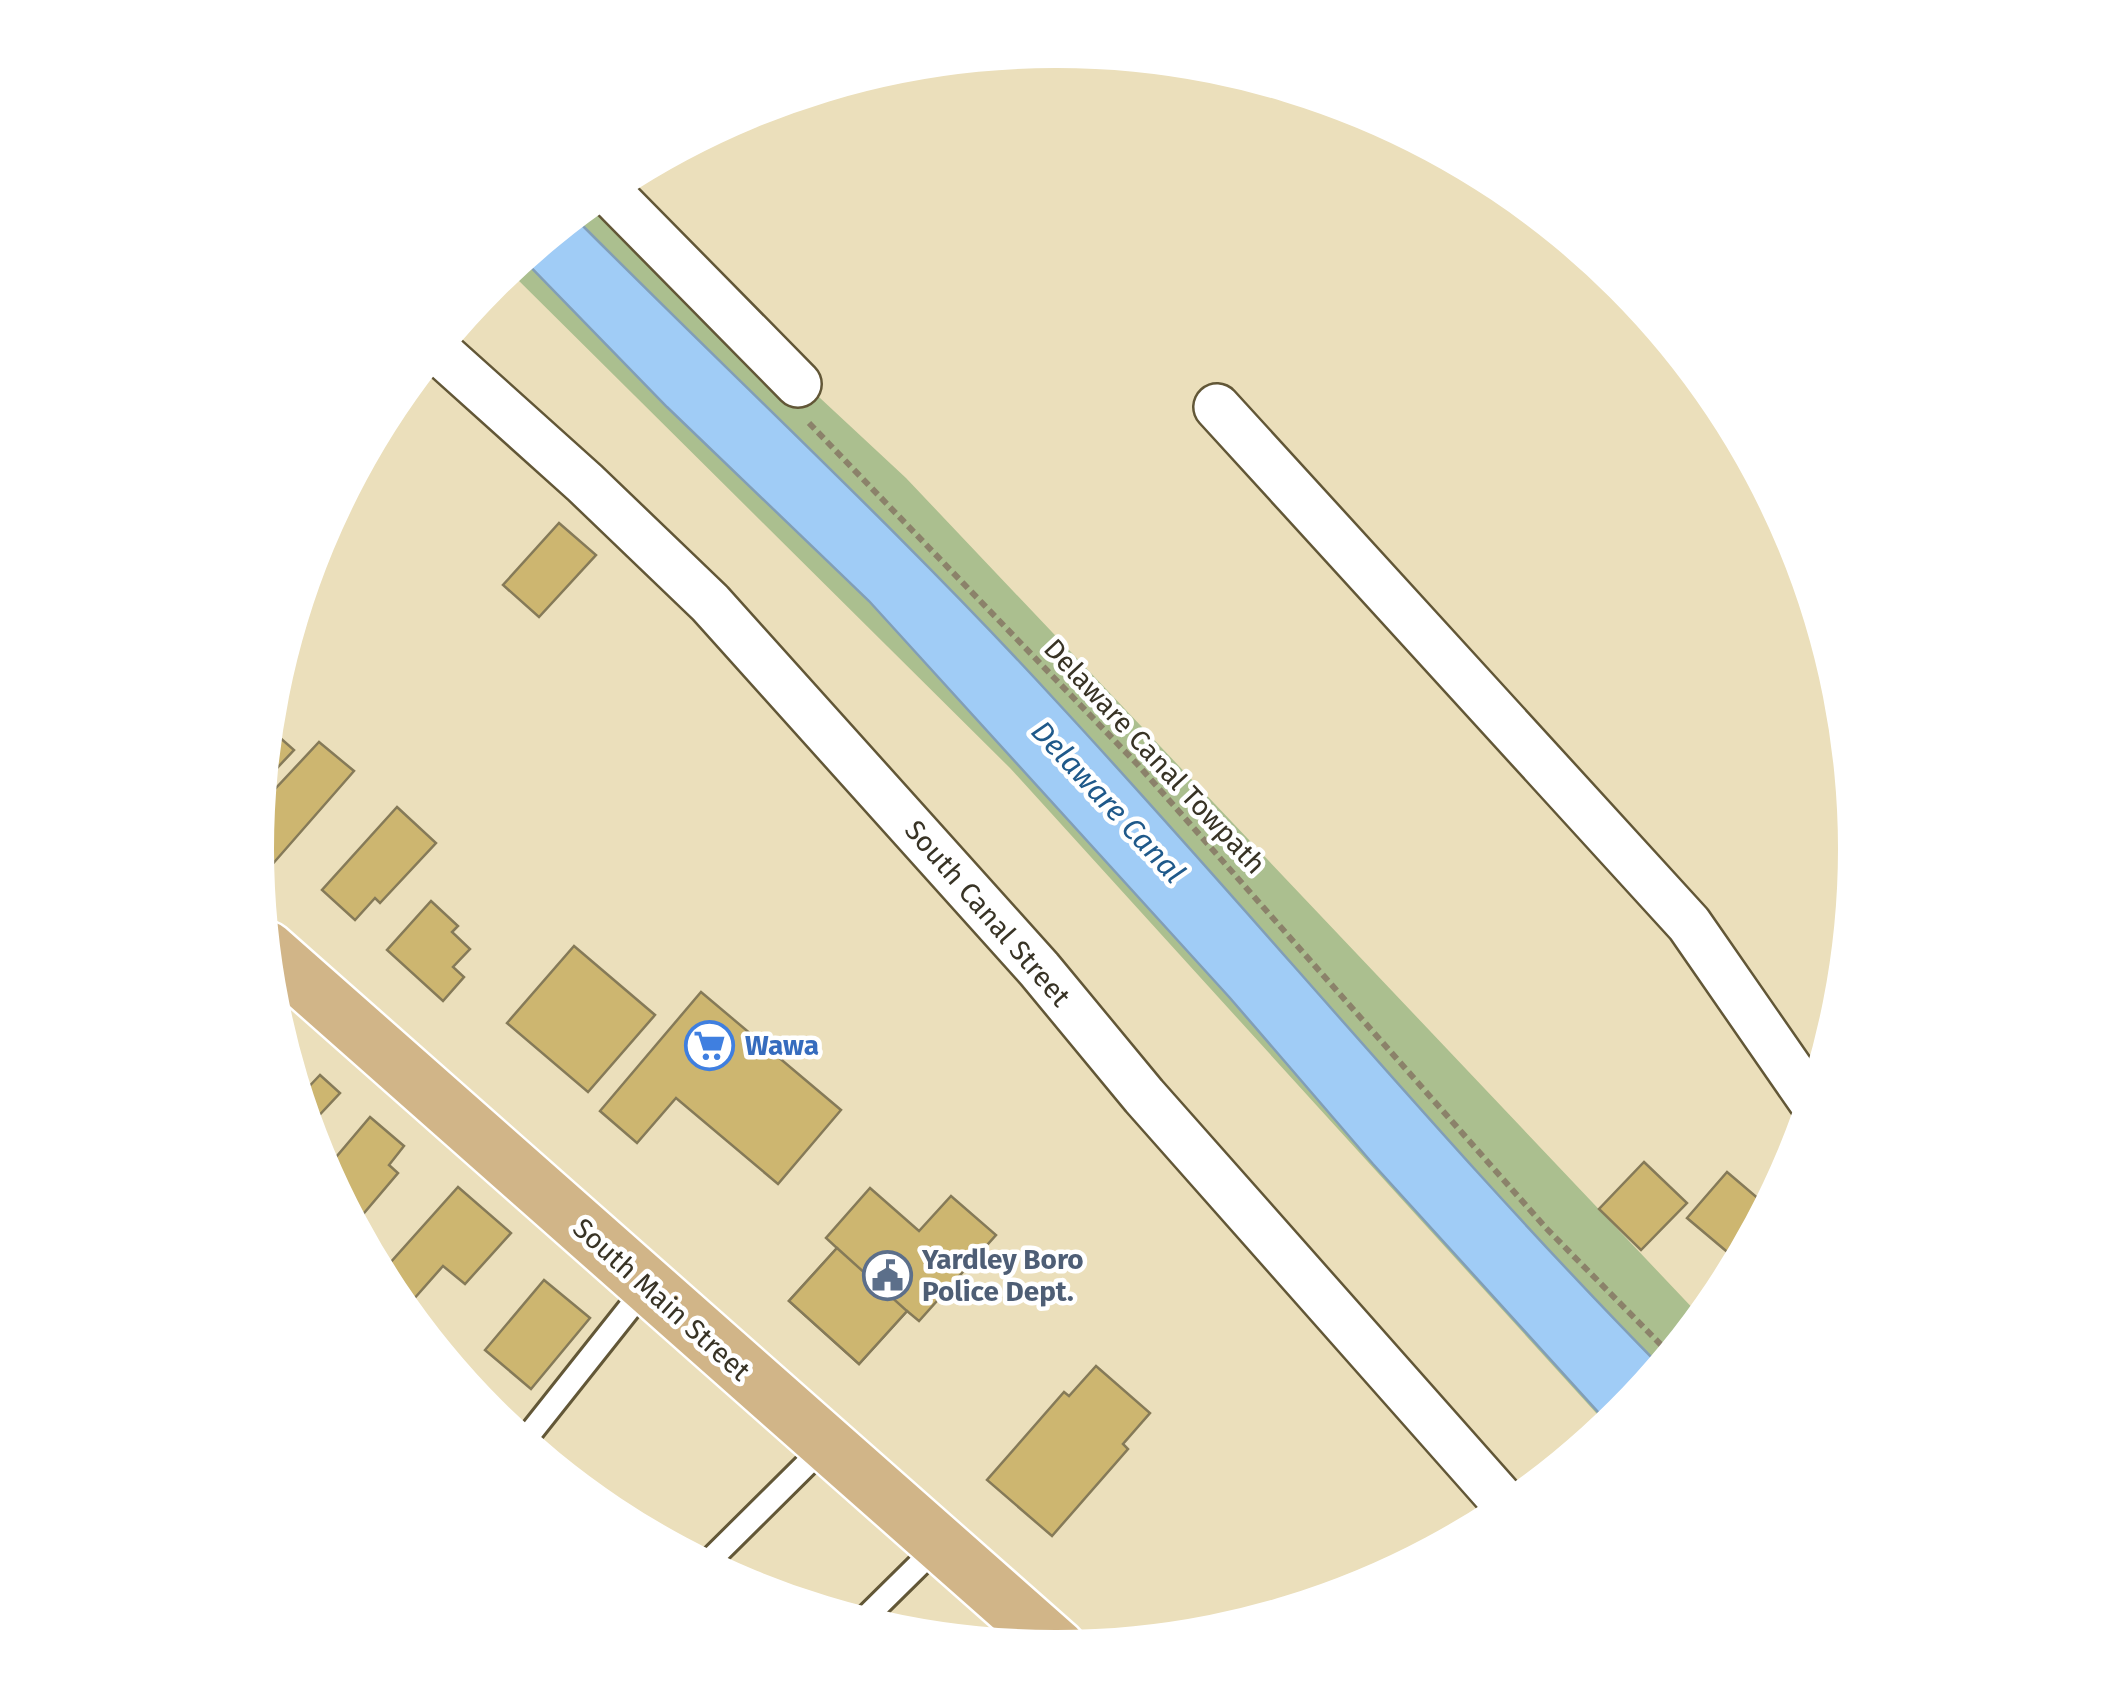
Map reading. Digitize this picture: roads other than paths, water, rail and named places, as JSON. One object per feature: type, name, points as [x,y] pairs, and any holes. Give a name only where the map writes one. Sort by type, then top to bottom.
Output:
[{"type":"main road","name":"South Main Street","points":[[283,963],[1037,1630]]},
{"type":"street","points":[[617,202],[801,401]]},
{"type":"street","name":"South Canal Street","points":[[447,359],[585,483],[710,604],[1039,968],[1144,1096],[1497,1494]]},
{"type":"street","points":[[1217,406],[1688,924],[1801,1085]]},
{"type":"lane","points":[[533,1430],[647,1286]]},
{"type":"lane","points":[[717,1553],[826,1445]]},
{"type":"lane","points":[[875,1609],[939,1545]]},
{"type":"water","name":"Delaware Canal","points":[[584,226],[998,639],[1430,1120],[1650,1356],[1609,1402],[1598,1412],[1373,1164],[1230,998],[869,601],[667,407],[533,269]]},
{"type":"place","name":"Wawa","points":[[710,1045]]},
{"type":"place","name":"Yardley Boro Police Dept.","points":[[887,1275]]}]
